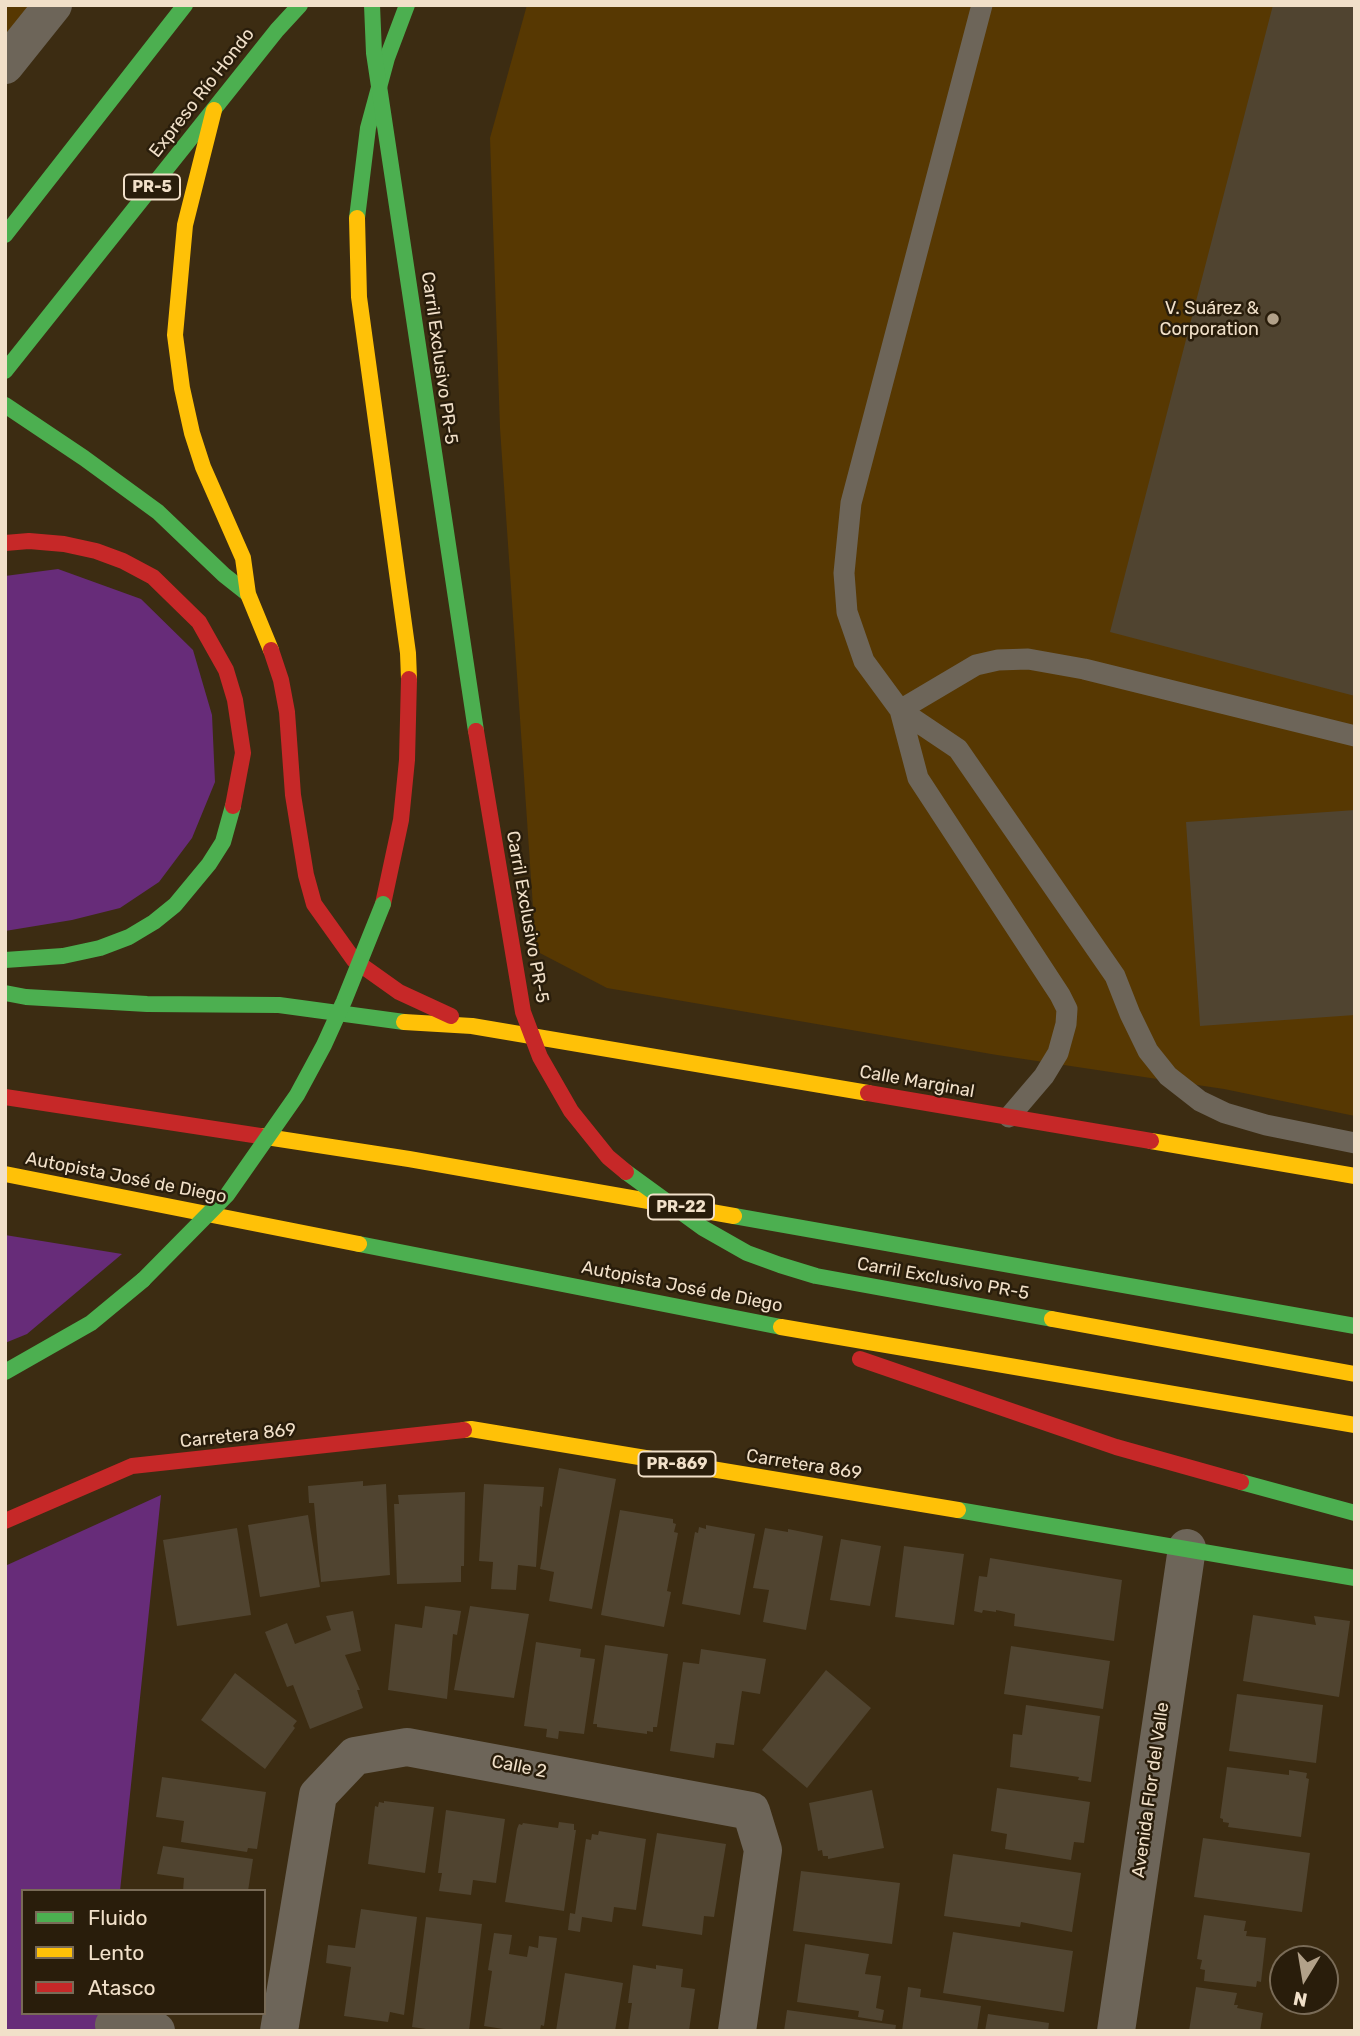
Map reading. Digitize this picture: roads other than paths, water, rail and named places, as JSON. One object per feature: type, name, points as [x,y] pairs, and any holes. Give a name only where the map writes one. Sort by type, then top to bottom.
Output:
[{"type":"highway","points":[[5,235],[185,5]]},
{"type":"highway","name":"Expreso Río Hondo","points":[[5,370],[277,30],[300,5]]},
{"type":"highway","name":"Carril Exclusivo PR-5","points":[[372,5],[374,52],[468,682],[517,981],[523,1012],[540,1057],[571,1111],[608,1157],[638,1183],[704,1228],[747,1253],[780,1265],[816,1276],[1355,1374]]},
{"type":"highway","points":[[5,1372],[91,1323],[143,1280],[227,1195],[297,1094],[324,1045],[383,904],[394,863],[402,808],[409,709],[408,653],[359,297],[357,212],[368,128],[387,58],[407,5]]},
{"type":"highway","points":[[214,110],[185,225],[175,335],[182,388],[192,433],[203,467],[243,558],[248,594],[281,681],[287,712],[293,795],[314,904],[354,960],[399,992],[472,1026]]},
{"type":"highway","points":[[5,405],[158,512],[224,575],[248,594]]},
{"type":"highway","points":[[5,543],[29,541],[64,544],[96,551],[123,561],[153,577],[199,622],[212,642],[226,670],[235,700],[243,753],[238,787],[223,842],[209,864],[175,905],[129,937],[100,948],[63,956],[5,960]]},
{"type":"highway","points":[[5,993],[26,997],[147,1004],[279,1005],[389,1021],[472,1026]]},
{"type":"highway","name":"Calle Marginal","points":[[472,1026],[1355,1177]]},
{"type":"highway","name":"PR-22","points":[[5,1097],[422,1162],[1355,1326]]},
{"type":"highway","name":"Autopista José de Diego","points":[[5,1174],[748,1321],[1355,1425]]},
{"type":"highway","points":[[748,1321],[1116,1447],[1355,1513]]},
{"type":"highway","name":"Carretera 869","points":[[5,1521],[132,1466],[471,1429],[1355,1578]]},
{"type":"street","points":[[5,65],[53,5]]},
{"type":"street","name":"Avenida Flor del Valle","points":[[1116,2031],[1187,1548]]},
{"type":"street","name":"Calle 2","points":[[279,2031],[318,1795],[355,1756],[407,1746],[751,1811],[762,1850],[737,2031]]},
{"type":"street","points":[[114,2025],[156,2031]]},
{"type":"lane","points":[[982,5],[851,503],[844,572],[847,612],[864,661],[900,710],[958,749],[1115,976],[1148,1051],[1168,1076],[1200,1101],[1225,1113],[1266,1125],[1355,1143]]},
{"type":"lane","points":[[900,710],[976,665],[998,660],[1028,659],[1084,668],[1355,736]]},
{"type":"lane","points":[[900,710],[918,778],[1067,1009],[1058,1053],[1044,1076],[1009,1117]]},
{"type":"place","name":"V. Suárez & Corporation","points":[[1273,319]]}]
